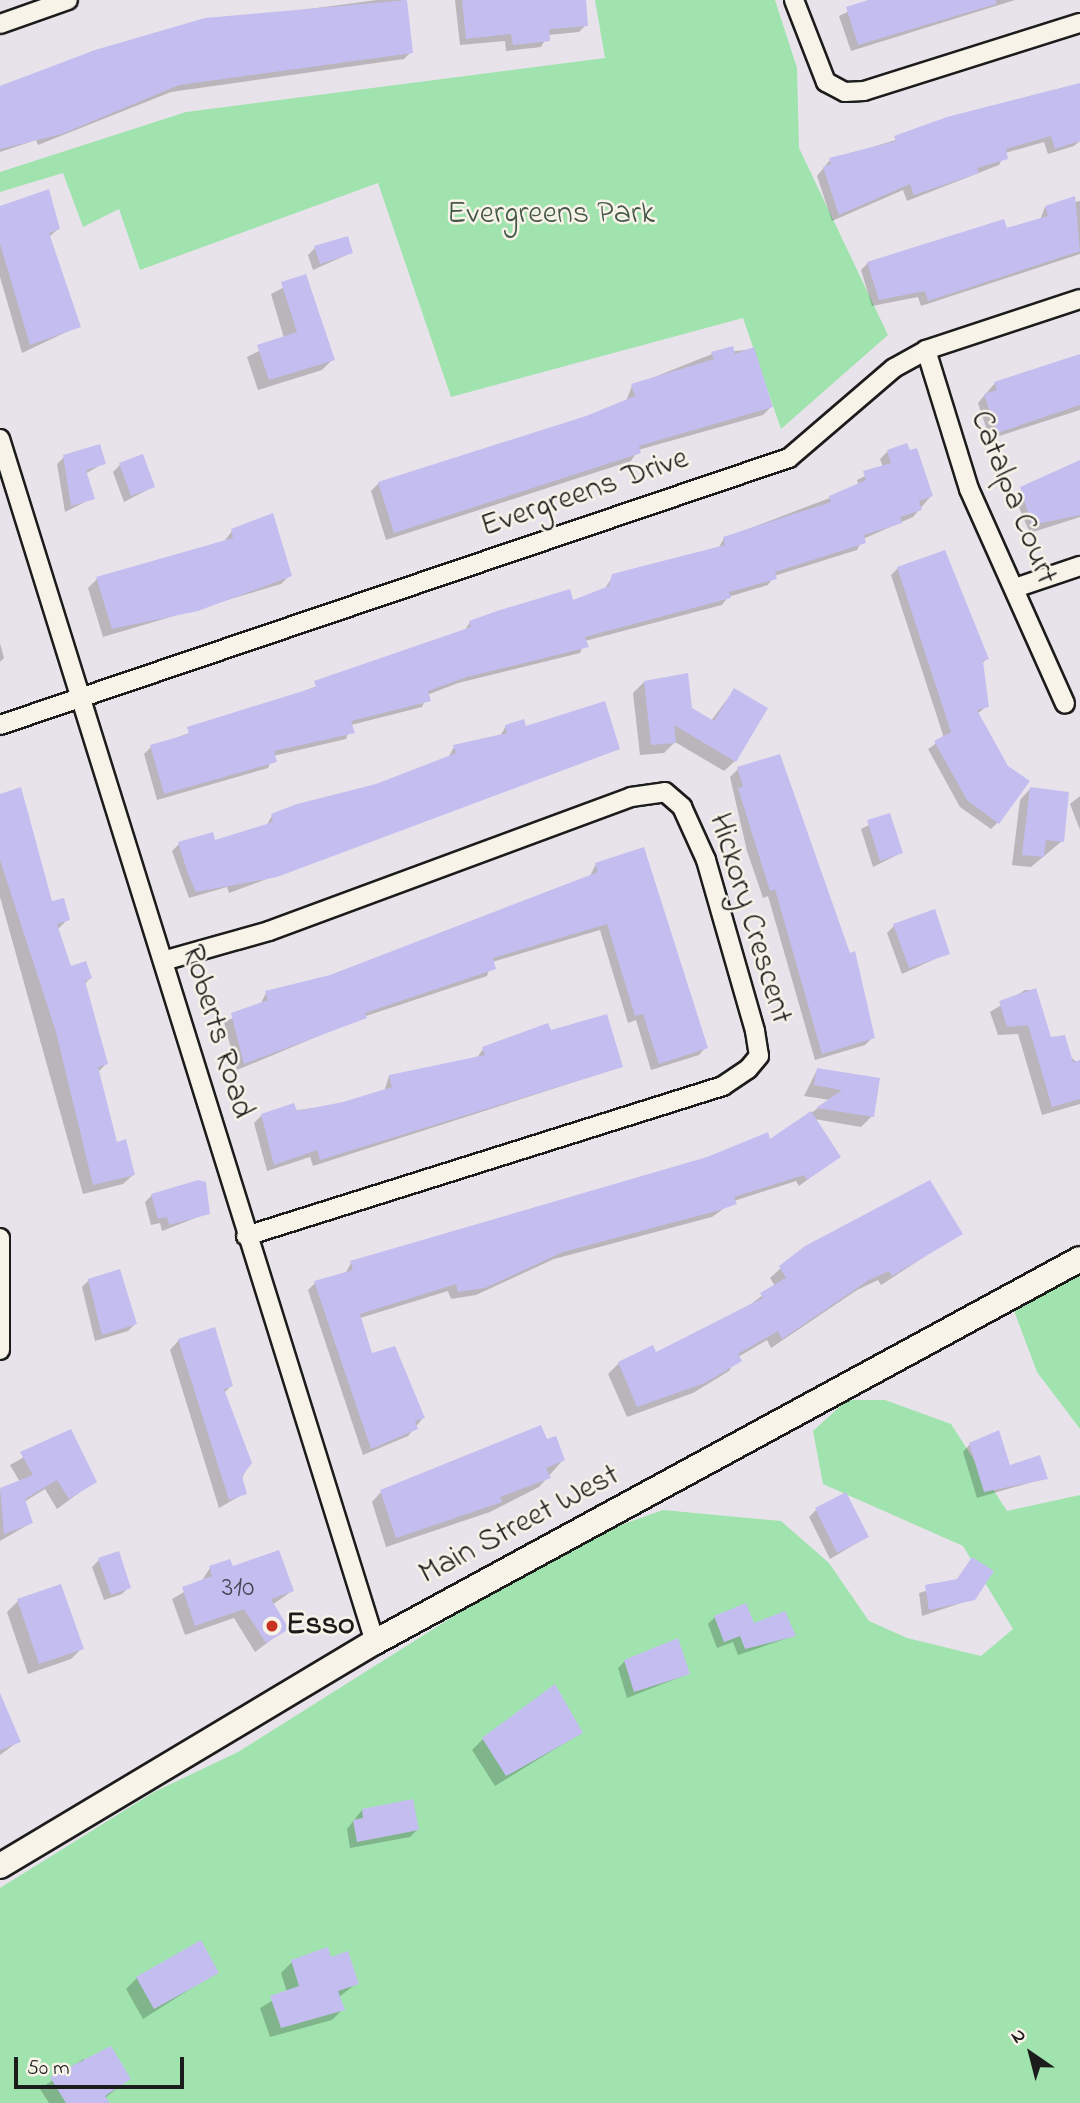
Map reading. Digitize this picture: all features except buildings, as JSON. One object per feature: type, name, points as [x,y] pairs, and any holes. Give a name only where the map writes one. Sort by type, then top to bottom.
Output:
[{"type":"main road","name":"Main Street West","points":[[0,1867],[374,1642],[1080,1259]]},
{"type":"street","points":[[0,24],[68,0]]},
{"type":"street","points":[[794,0],[816,63],[826,82],[845,92],[864,91],[1080,23]]},
{"type":"street","name":"Evergreens Drive","points":[[0,725],[789,458],[894,368],[926,350],[1080,299]]},
{"type":"street","name":"Catalpa Court","points":[[926,350],[969,489],[1065,704]]},
{"type":"street","name":"Roberts Road","points":[[0,439],[374,1642]]},
{"type":"street","points":[[1015,588],[1080,566]]},
{"type":"street","name":"Hickory Crescent","points":[[163,961],[269,932],[631,797],[665,792],[682,807],[706,860],[755,1031],[759,1056],[748,1069],[723,1086],[247,1236]]},
{"type":"street","points":[[0,1238],[0,1350]]},
{"type":"green space","name":"Evergreens Park","points":[[595,0],[775,0],[797,68],[799,148],[888,335],[781,429],[743,318],[451,397],[378,183],[140,270],[119,209],[83,227],[63,173],[0,192],[0,172],[186,112],[605,58]]},
{"type":"green space","points":[[1080,1263],[1080,1429],[1037,1372],[1013,1308]]},
{"type":"green space","points":[[847,1400],[885,1400],[951,1424],[1007,1511],[1080,1495],[1080,2103],[0,2103],[0,1888],[154,1792],[238,1752],[570,1543],[663,1510],[781,1521],[829,1563],[869,1621],[907,1638],[981,1656],[1013,1629],[963,1546],[823,1484],[813,1431]]},
{"type":"place","name":"Esso","points":[[272,1626]]}]
